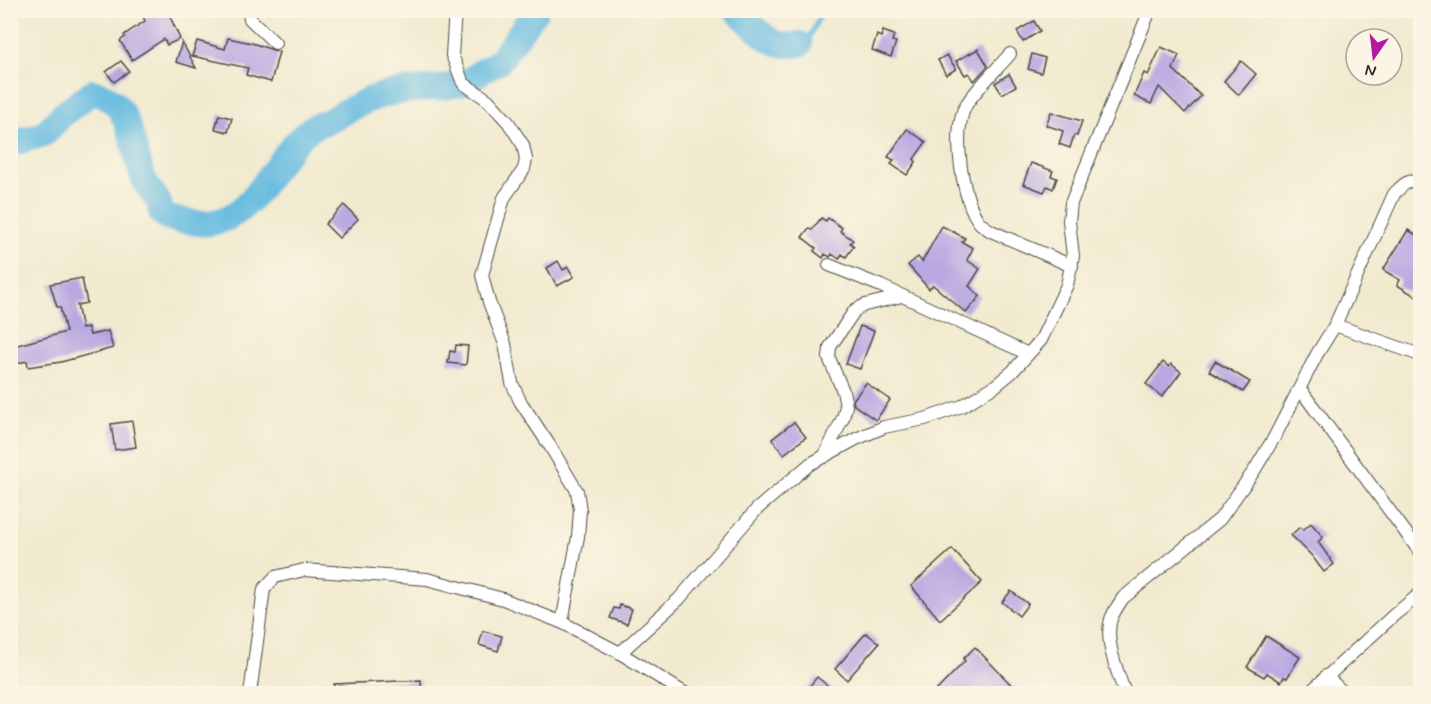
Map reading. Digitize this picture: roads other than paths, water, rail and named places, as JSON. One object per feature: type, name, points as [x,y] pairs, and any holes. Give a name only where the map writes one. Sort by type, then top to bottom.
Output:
[{"type":"street","points":[[248,10],[250,19],[275,43]]},
{"type":"street","points":[[455,10],[452,55],[463,83],[488,100],[508,122],[523,145],[526,159],[524,169],[504,198],[482,274],[489,302],[505,344],[512,383],[520,401],[577,491],[580,510],[578,537],[562,622]]},
{"type":"street","points":[[620,653],[679,599],[757,508],[810,464],[884,427],[925,419],[962,406],[1012,372],[1041,340],[1067,285],[1072,266],[1069,221],[1071,203],[1150,10]]},
{"type":"street","points":[[1010,54],[965,106],[961,122],[960,170],[974,211],[981,224],[1072,266]]},
{"type":"street","points":[[1125,693],[1111,651],[1110,621],[1115,610],[1123,598],[1220,519],[1254,471],[1335,325],[1394,194],[1405,182],[1414,180],[1420,182]]},
{"type":"street","points":[[829,265],[1028,354]]},
{"type":"street","points":[[823,458],[843,418],[846,406],[843,391],[829,358],[830,346],[855,310],[865,305],[902,296]]},
{"type":"street","points":[[1335,325],[1420,356]]},
{"type":"street","points":[[1300,390],[1420,552]]},
{"type":"street","points":[[250,693],[264,589],[275,577],[304,570],[427,579],[503,598],[562,622],[620,653],[686,693]]},
{"type":"street","points":[[1308,693],[1420,594]]},
{"type":"street","points":[[1326,676],[1345,693]]},
{"type":"waterway","points":[[10,144],[44,134],[62,115],[92,92],[105,96],[123,115],[144,180],[159,203],[161,212],[176,220],[209,223],[229,217],[245,205],[300,137],[317,125],[379,96],[459,84],[499,62],[536,10]]},
{"type":"waterway","points":[[736,10],[757,31],[772,41],[790,45],[800,44]]},
{"type":"waterway","points":[[800,44],[809,38],[823,10]]}]
